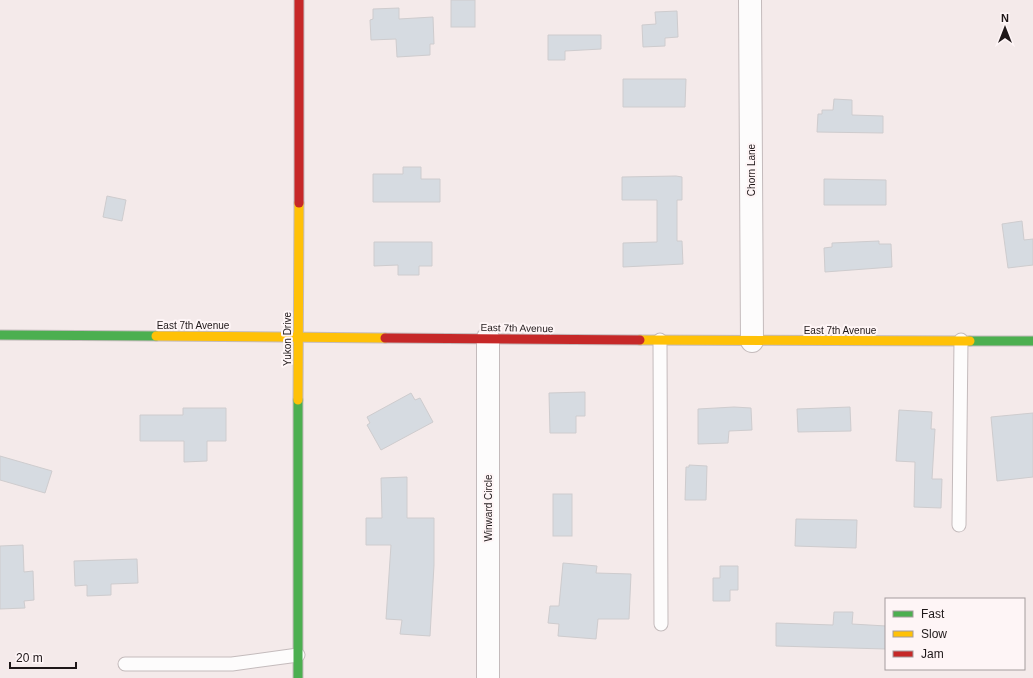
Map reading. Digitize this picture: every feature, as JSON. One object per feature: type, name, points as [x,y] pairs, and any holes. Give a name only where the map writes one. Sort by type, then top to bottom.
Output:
[{"type":"main road","name":"Yukon Drive","points":[[298,678],[299,0]]},
{"type":"main road","name":"East 7th Avenue","points":[[0,335],[752,341],[1033,341]]},
{"type":"street","name":"Chorn Lane","points":[[750,0],[752,341]]},
{"type":"street","name":"Winward Circle","points":[[488,338],[488,678]]},
{"type":"lane","points":[[660,340],[661,624]]},
{"type":"lane","points":[[959,525],[962,340]]},
{"type":"lane","points":[[124,664],[232,664],[298,655]]},
{"type":"building","points":[[451,0],[475,0],[475,27],[451,27]]},
{"type":"building","points":[[399,8],[399,19],[433,17],[434,44],[430,44],[430,55],[397,57],[396,39],[371,40],[370,20],[373,19],[373,9]]},
{"type":"building","points":[[677,11],[678,37],[665,38],[665,46],[643,47],[642,25],[656,24],[655,12]]},
{"type":"building","points":[[548,35],[601,35],[601,49],[565,51],[565,60],[548,60]]},
{"type":"building","points":[[623,79],[686,79],[685,107],[623,107]]},
{"type":"building","points":[[834,99],[852,100],[852,115],[883,116],[883,133],[817,132],[818,114],[822,114],[822,110],[833,110]]},
{"type":"building","points":[[403,167],[421,167],[421,179],[440,179],[440,202],[373,202],[373,174],[403,174]]},
{"type":"building","points":[[622,177],[682,177],[682,200],[677,200],[677,241],[682,241],[683,264],[623,267],[623,243],[657,242],[657,200],[622,200]]},
{"type":"building","points":[[824,179],[886,180],[886,205],[824,205]]},
{"type":"building","points":[[107,196],[126,200],[122,221],[103,217]]},
{"type":"building","points":[[1022,221],[1024,240],[1033,239],[1033,265],[1008,268],[1002,224]]},
{"type":"building","points":[[879,241],[879,244],[891,244],[892,267],[825,272],[824,248],[832,247],[832,243]]},
{"type":"building","points":[[374,242],[432,242],[432,266],[419,266],[419,275],[398,275],[398,265],[374,266]]},
{"type":"building","points":[[585,392],[585,416],[576,416],[576,433],[550,433],[549,393]]},
{"type":"building","points":[[411,393],[415,400],[420,398],[433,422],[381,450],[367,425],[370,423],[367,417]]},
{"type":"building","points":[[734,407],[751,408],[752,430],[729,431],[728,443],[698,444],[698,409]]},
{"type":"building","points":[[850,407],[851,431],[798,432],[797,409]]},
{"type":"building","points":[[183,408],[226,408],[226,441],[207,441],[207,461],[184,462],[184,441],[140,441],[140,415],[183,415]]},
{"type":"building","points":[[899,410],[932,412],[931,429],[935,429],[932,479],[942,479],[941,508],[914,507],[915,462],[896,461]]},
{"type":"building","points":[[1033,413],[1033,477],[997,481],[991,417]]},
{"type":"building","points":[[0,456],[52,471],[45,493],[0,480]]},
{"type":"building","points":[[689,465],[707,466],[706,500],[685,500],[686,467],[689,467]]},
{"type":"building","points":[[407,477],[407,518],[434,518],[434,565],[430,636],[400,634],[402,620],[386,619],[391,545],[366,545],[366,518],[382,518],[381,478]]},
{"type":"building","points":[[553,494],[572,494],[572,536],[553,536]]},
{"type":"building","points":[[796,519],[857,520],[856,548],[795,546]]},
{"type":"building","points":[[23,545],[24,572],[33,571],[34,600],[24,601],[25,608],[0,609],[0,546]]},
{"type":"building","points":[[137,559],[138,583],[111,584],[111,595],[87,596],[87,585],[75,586],[74,561]]},
{"type":"building","points":[[563,563],[597,566],[596,573],[631,574],[629,619],[598,619],[596,639],[558,636],[559,624],[548,623],[550,606],[559,606]]},
{"type":"building","points":[[720,566],[738,566],[738,590],[730,590],[730,601],[713,601],[713,578],[720,578]]},
{"type":"building","points":[[834,612],[853,612],[852,624],[885,626],[885,649],[776,646],[776,623],[833,625]]},
{"type":"traffic: fast","points":[[0,335],[156,336]]},
{"type":"traffic: fast","points":[[970,341],[1033,341]]},
{"type":"traffic: fast","points":[[298,400],[298,678]]},
{"type":"traffic: slow","points":[[298,400],[299,203]]},
{"type":"traffic: slow","points":[[156,336],[385,338]]},
{"type":"traffic: slow","points":[[640,340],[970,341]]},
{"type":"traffic: jam","points":[[299,0],[299,203]]},
{"type":"traffic: jam","points":[[385,338],[640,340]]}]
